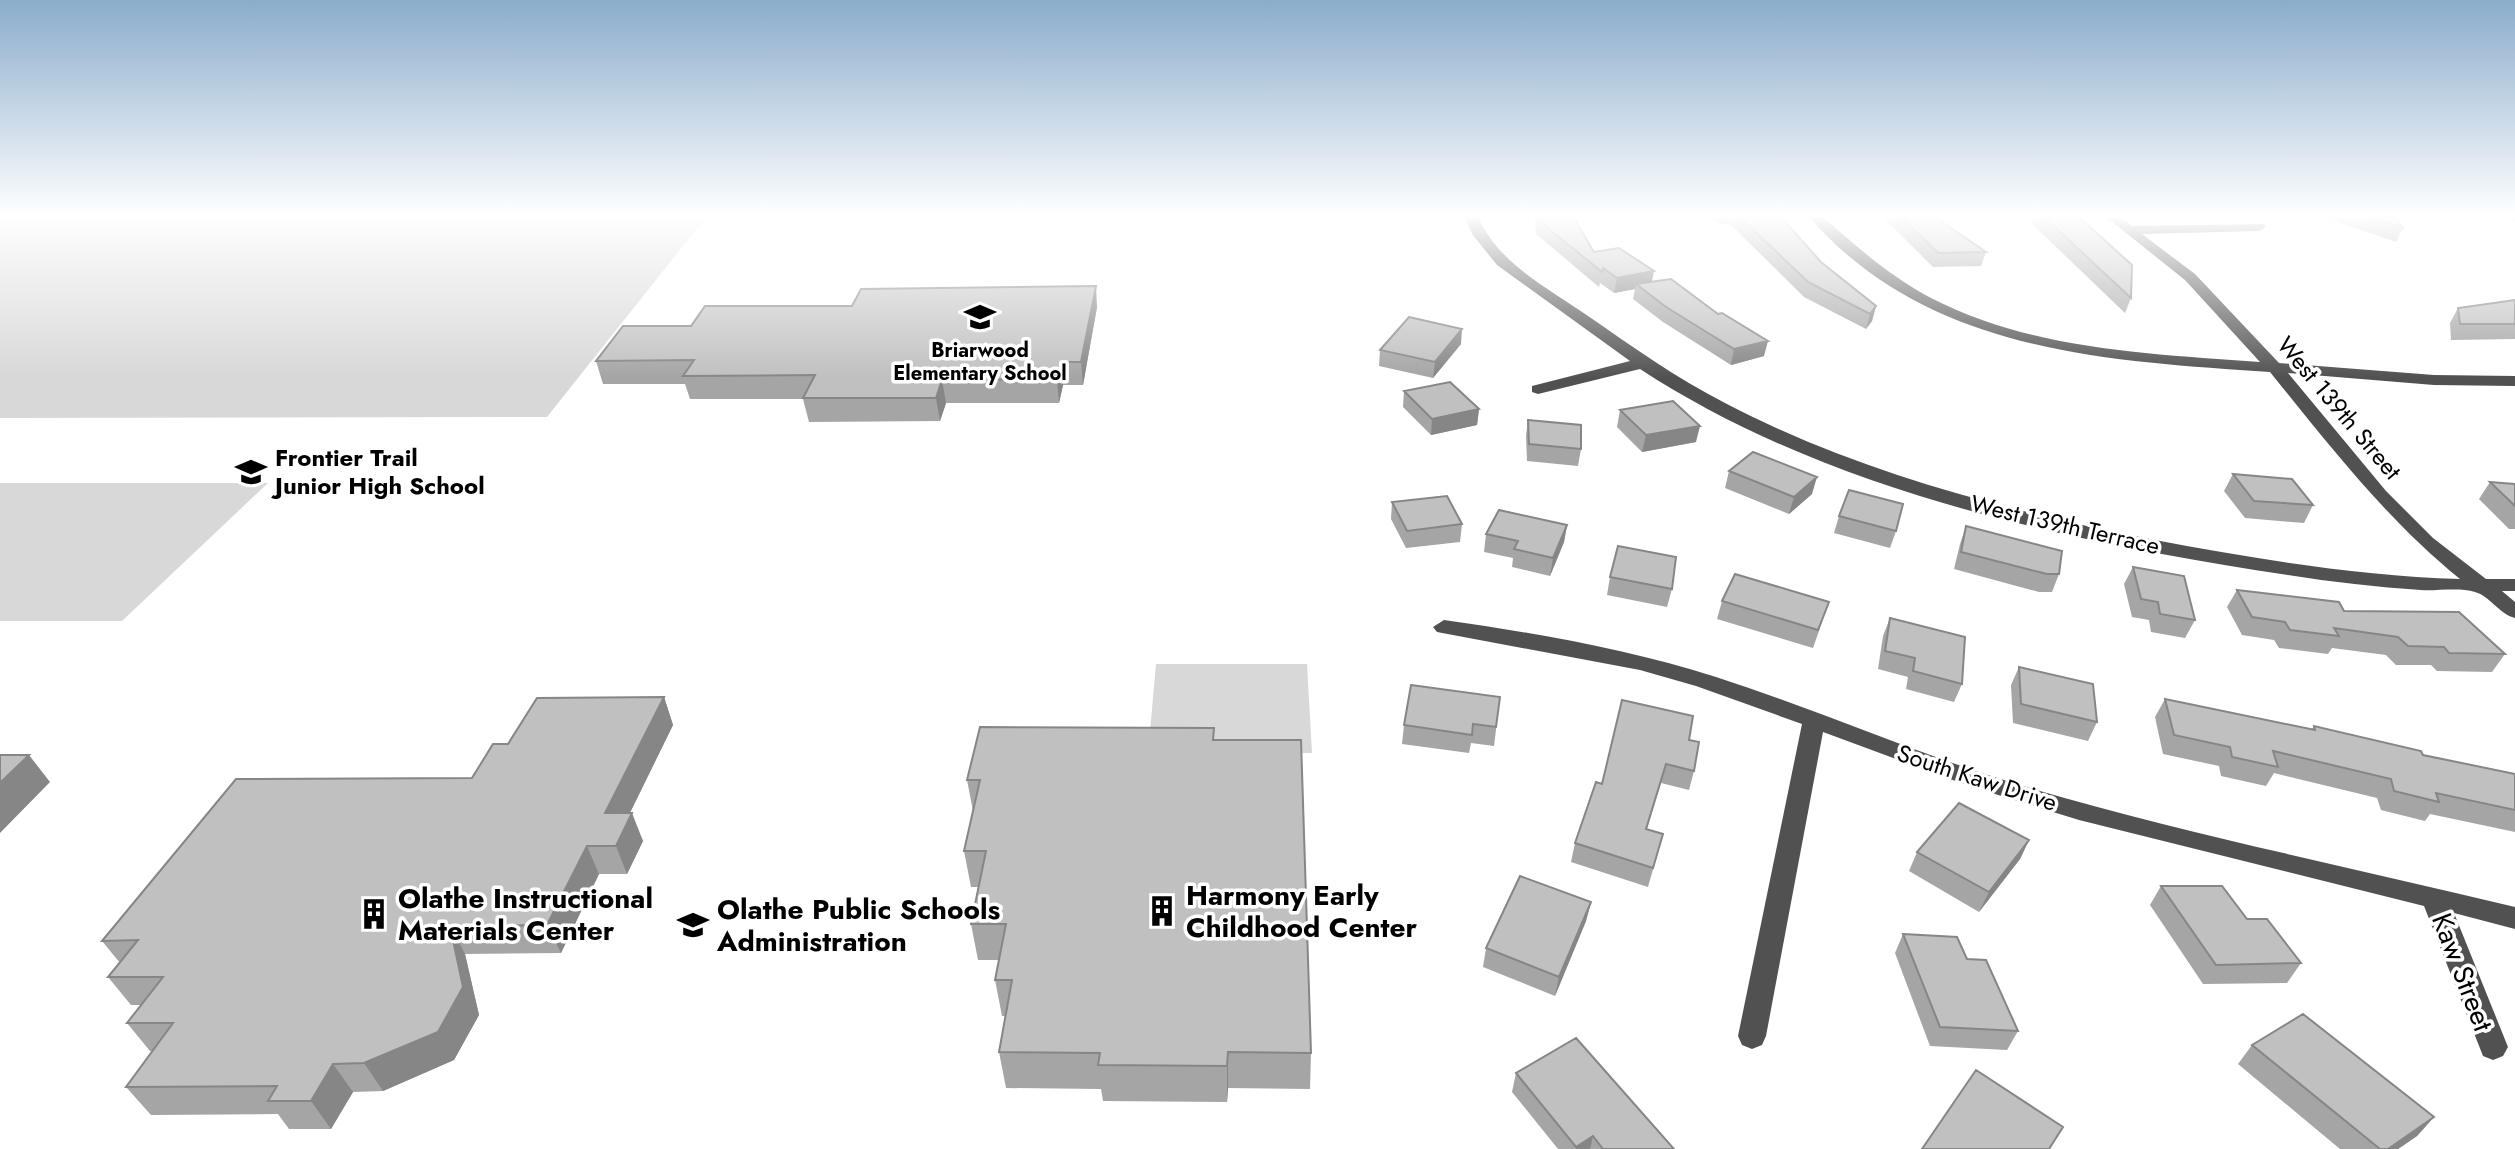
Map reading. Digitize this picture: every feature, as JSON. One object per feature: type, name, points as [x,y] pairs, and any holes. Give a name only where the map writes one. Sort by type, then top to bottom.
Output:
[{"type":"street","name":"West 139th Terrace","points":[[1515,271],[1643,363],[1700,398],[1798,445],[1899,483],[2022,519],[2292,572],[2482,586],[2515,585]]},
{"type":"street","points":[[1881,271],[1909,293],[1967,320],[2014,335],[2097,353],[2433,380],[2515,381]]},
{"type":"street","name":"West 139th Street","points":[[2182,271],[2275,368],[2379,495],[2426,542],[2515,612]]},
{"type":"street","points":[[1538,389],[1643,363]]},
{"type":"street","name":"South Kaw Drive","points":[[1444,627],[1557,644],[1632,661],[1703,681],[2015,793],[2146,831],[2515,918]]},
{"type":"street","points":[[1752,1036],[1814,721]]},
{"type":"street","name":"Kaw Street","points":[[2434,897],[2493,1047]]},
{"type":"shaded area","points":[[0,271],[663,271],[547,417],[0,418]]},
{"type":"shaded area","points":[[0,483],[268,483],[122,621],[0,621]]},
{"type":"shaded area","points":[[1156,664],[1307,664],[1312,753],[1148,754]]},
{"type":"building","points":[[1607,271],[1654,271],[1617,278]]},
{"type":"building","points":[[1796,271],[1832,271],[1876,306],[1870,314],[1808,282]]},
{"type":"building","points":[[2102,271],[2132,271],[2131,298]]},
{"type":"building","points":[[1671,279],[1718,314],[1722,313],[1768,341],[1734,349],[1666,307],[1636,284]]},
{"type":"building","name":"Briarwood Elementary School","points":[[1096,286],[1081,362],[1061,362],[1057,379],[942,380],[936,398],[803,398],[815,375],[683,376],[694,360],[596,361],[623,326],[691,326],[705,306],[852,306],[861,289]]},
{"type":"building","points":[[2515,300],[2515,324],[2460,324],[2458,308]]},
{"type":"building","points":[[1409,317],[1462,329],[1435,362],[1380,350]]},
{"type":"building","points":[[1450,382],[1479,409],[1432,419],[1404,391]]},
{"type":"building","points":[[1673,401],[1700,426],[1646,435],[1620,410]]},
{"type":"building","points":[[1528,420],[1581,425],[1581,449],[1529,444]]},
{"type":"building","points":[[1753,452],[1817,477],[1794,497],[1729,471]]},
{"type":"building","points":[[2233,474],[2292,479],[2313,505],[2254,501]]},
{"type":"building","points":[[2490,482],[2515,484],[2515,506]]},
{"type":"building","points":[[1849,490],[1903,504],[1896,531],[1839,516]]},
{"type":"building","points":[[1447,496],[1462,524],[1407,531],[1392,502]]},
{"type":"building","points":[[1499,510],[1567,525],[1553,558],[1514,549],[1518,541],[1486,534]]},
{"type":"building","points":[[1966,526],[2062,551],[2059,574],[2047,574],[1961,552]]},
{"type":"building","points":[[1618,546],[1676,557],[1672,589],[1610,577]]},
{"type":"building","points":[[2133,567],[2184,576],[2195,620],[2160,614],[2158,602],[2141,599]]},
{"type":"building","points":[[1735,574],[1829,602],[1818,630],[1722,601]]},
{"type":"building","points":[[2237,590],[2339,602],[2344,611],[2459,612],[2505,654],[2449,653],[2444,647],[2408,646],[2398,637],[2334,628],[2339,636],[2290,630],[2285,622],[2252,617]]},
{"type":"building","points":[[1890,618],[1965,637],[1962,684],[1913,671],[1915,658],[1885,651]]},
{"type":"building","points":[[2019,667],[2093,684],[2097,722],[2021,704]]},
{"type":"building","points":[[1411,685],[1500,697],[1496,727],[1473,724],[1472,735],[1404,725]]},
{"type":"building","name":"Olathe Instructional Materials Center","points":[[664,697],[605,813],[632,813],[616,846],[587,846],[547,925],[450,926],[463,987],[438,1032],[364,1063],[333,1064],[311,1101],[268,1101],[277,1086],[126,1087],[173,1023],[127,1023],[163,977],[108,977],[138,940],[102,941],[236,779],[472,778],[493,744],[508,744],[537,698]]},
{"type":"building","points":[[2165,699],[2315,730],[2314,726],[2421,751],[2423,755],[2515,774],[2515,810],[2436,793],[2439,802],[2394,791],[2391,779],[2273,751],[2278,767],[2232,757],[2230,747],[2174,735]]},
{"type":"building","points":[[1622,700],[1693,716],[1689,740],[1699,742],[1694,771],[1666,764],[1646,829],[1663,834],[1653,868],[1575,843],[1596,782],[1602,784]]},
{"type":"building","name":"Harmony Early Childhood Center","points":[[980,727],[1214,728],[1213,740],[1301,740],[1311,1053],[1228,1052],[1227,1066],[1098,1065],[1100,1053],[999,1052],[1012,980],[995,980],[1006,924],[971,924],[986,851],[964,851],[980,780],[967,780]]},
{"type":"building","points":[[0,755],[29,755],[0,783]]},
{"type":"building","points":[[1959,803],[2029,840],[1989,892],[1917,852]]},
{"type":"building","points":[[1520,876],[1591,902],[1559,977],[1486,948]]},
{"type":"building","points":[[2161,886],[2222,886],[2247,919],[2267,919],[2301,963],[2216,965]]},
{"type":"building","points":[[1903,934],[1957,937],[1967,959],[1986,960],[2018,1031],[1940,1027]]},
{"type":"building","points":[[2303,1014],[2434,1117],[2388,1149],[2380,1149],[2252,1045]]},
{"type":"building","points":[[1576,1038],[1674,1149],[1603,1149],[1593,1136],[1576,1147],[1516,1073]]},
{"type":"building","points":[[1976,1070],[2063,1127],[2049,1149],[1922,1149]]},
{"type":"place","name":"Briarwood Elementary School","points":[[980,317]]},
{"type":"place","name":"Frontier Trail Junior High School","points":[[251,472]]},
{"type":"place","name":"Harmony Early Childhood Center","points":[[1162,911]]},
{"type":"place","name":"Olathe Instructional Materials Center","points":[[374,914]]},
{"type":"place","name":"Olathe Public Schools Administration","points":[[693,925]]}]
